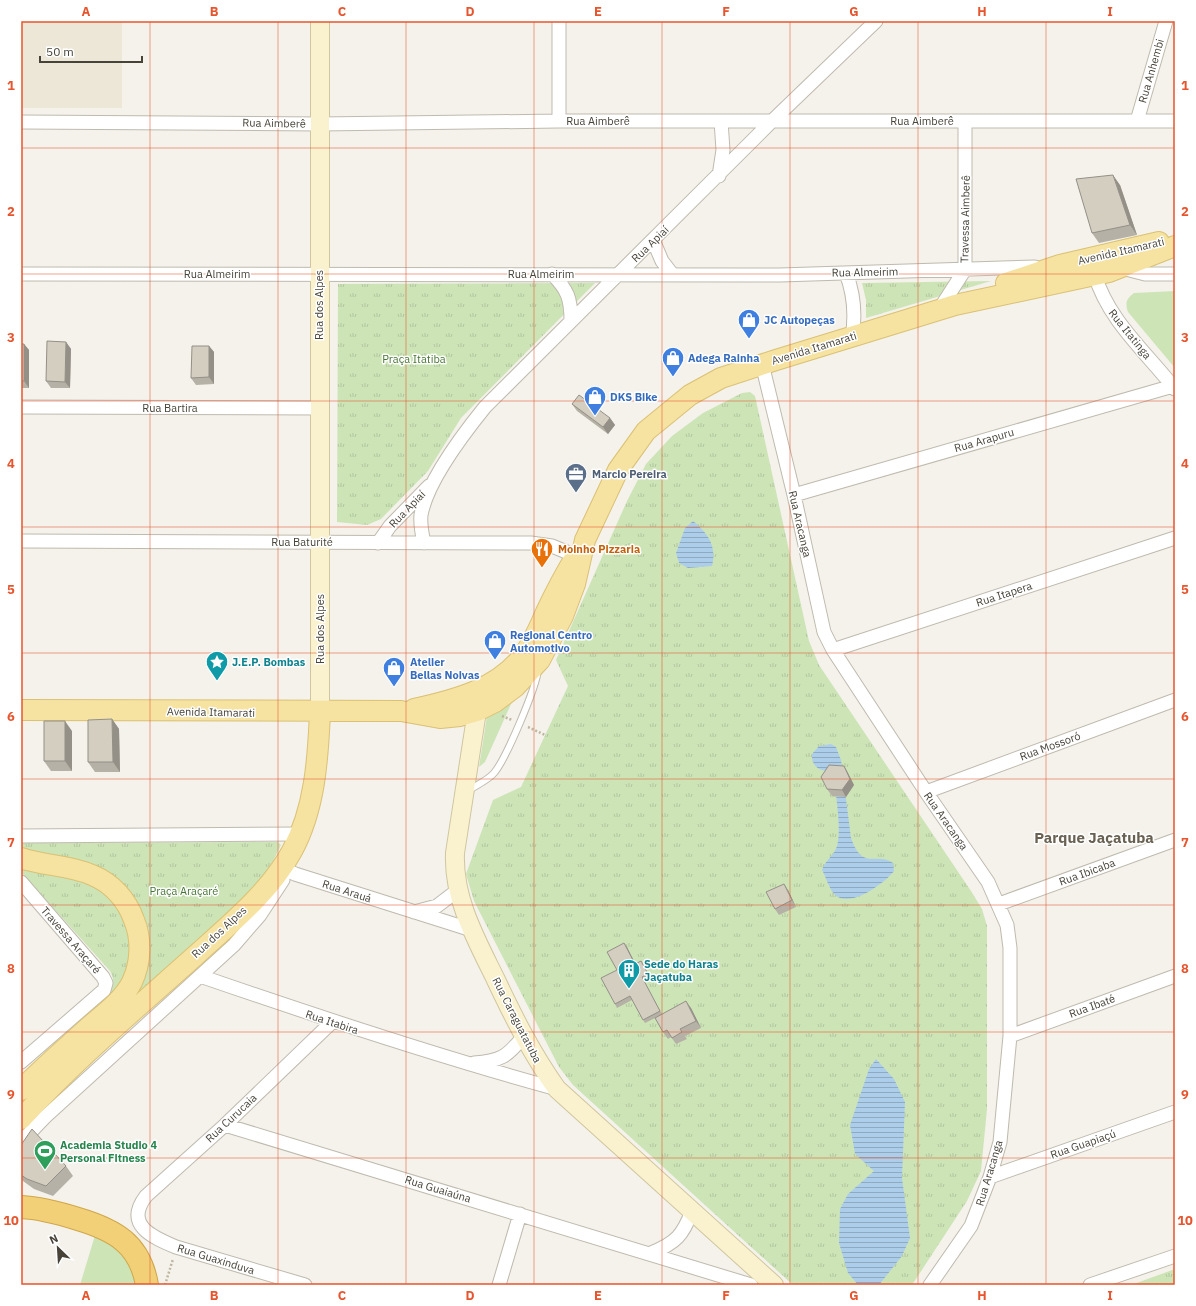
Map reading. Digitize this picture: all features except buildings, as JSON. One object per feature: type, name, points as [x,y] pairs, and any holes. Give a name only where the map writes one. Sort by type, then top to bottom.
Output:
[{"type":"highway","points":[[21,1207],[50,1210],[103,1226],[122,1239],[137,1256],[143,1269],[147,1285]]},
{"type":"main road","name":"Avenida Itamarati","points":[[947,308],[1006,283],[1060,265],[1175,238]]},
{"type":"main road","points":[[1094,275],[1101,265],[1152,244]]},
{"type":"main road","name":"Avenida Itamarati","points":[[401,712],[440,703],[483,689],[514,666],[536,634],[562,578],[581,551],[618,470],[646,431],[690,395],[721,378],[762,364],[947,308],[1122,268],[1175,246]]},
{"type":"main road","name":"Avenida Itamarati","points":[[21,710],[401,712],[440,718],[460,716],[477,711],[495,702],[515,687],[540,660],[563,616],[576,584],[581,551]]},
{"type":"main road","points":[[477,711],[481,699],[503,682],[514,666]]},
{"type":"main road","name":"Rua dos Alpes","points":[[21,1118],[62,1077],[243,911],[285,870],[300,834],[314,784],[320,712]]},
{"type":"main road","points":[[21,858],[49,866],[79,870],[106,883],[119,893],[130,908],[139,937],[137,970],[131,983],[115,1004],[21,1090]]},
{"type":"street","name":"Rua dos Alpes","points":[[320,21],[320,712]]},
{"type":"street","points":[[558,21],[559,122]]},
{"type":"street","name":"Rua Apiaí","points":[[424,543],[421,527],[422,515],[437,478],[458,441],[485,407],[570,321],[719,176],[772,121],[876,21]]},
{"type":"street","name":"Rua Anhembi","points":[[1136,121],[1166,21]]},
{"type":"street","name":"Rua Aimberê","points":[[21,122],[320,124],[721,121],[1175,121]]},
{"type":"street","points":[[719,176],[723,150],[721,121]]},
{"type":"street","name":"Travessa Aimberê","points":[[947,308],[964,271],[966,254],[965,121]]},
{"type":"street","points":[[653,240],[662,261],[672,274]]},
{"type":"street","name":"Rua Almeirim","points":[[21,274],[780,275],[846,272],[964,271],[1060,265]]},
{"type":"street","points":[[1122,268],[1145,274],[1175,274]]},
{"type":"street","points":[[846,272],[854,302],[855,320],[852,337]]},
{"type":"street","points":[[552,274],[560,282],[570,298],[570,321]]},
{"type":"street","name":"Rua Itatinga","points":[[1094,275],[1100,292],[1112,314],[1174,387]]},
{"type":"street","name":"Rua Aracanga","points":[[762,364],[794,495],[824,632],[833,650],[926,792],[988,882],[1007,925],[1010,948],[1010,1036],[1000,1142],[990,1177],[972,1226],[930,1285]]},
{"type":"street","name":"Rua Arapuru","points":[[794,495],[1174,387]]},
{"type":"street","name":"Rua Bartira","points":[[21,408],[320,408]]},
{"type":"street","name":"Rua Apiaí","points":[[378,542],[390,526],[437,478]]},
{"type":"street","name":"Rua Itapera","points":[[833,650],[1175,538]]},
{"type":"street","name":"Rua Baturité","points":[[21,541],[531,543],[581,551]]},
{"type":"street","name":"Rua Mossoró","points":[[926,792],[1175,700]]},
{"type":"street","name":"Rua Caraguatatuba","points":[[477,711],[464,793],[455,872],[458,890],[472,930],[523,1036],[540,1065],[557,1089],[774,1285]]},
{"type":"street","points":[[21,836],[300,834]]},
{"type":"street","name":"Rua Ibicaba","points":[[999,904],[1175,840]]},
{"type":"street","name":"Rua dos Alpes","points":[[21,1142],[45,1117],[200,976],[248,930],[260,915],[285,870]]},
{"type":"street","name":"Rua Arauá","points":[[285,870],[472,930]]},
{"type":"street","name":"Travessa Araçaré","points":[[21,882],[103,977],[106,983],[104,990],[21,1062]]},
{"type":"street","points":[[412,912],[437,906],[458,890]]},
{"type":"street","name":"Rua Itabira","points":[[200,976],[332,1022],[464,1064],[557,1089]]},
{"type":"street","name":"Rua Ibaté","points":[[1010,1036],[1175,976]]},
{"type":"street","name":"Rua Curucaia","points":[[138,1218],[138,1208],[146,1196],[225,1125],[332,1022]]},
{"type":"street","name":"Rua Itabira","points":[[464,1064],[491,1061],[503,1057],[523,1036]]},
{"type":"street","name":"Rua Guapiaçú","points":[[990,1177],[1175,1112]]},
{"type":"street","name":"Rua Guaiaúna","points":[[225,1125],[751,1285]]},
{"type":"street","points":[[651,1254],[676,1241],[685,1228],[692,1211]]},
{"type":"street","points":[[499,1285],[520,1214]]},
{"type":"street","name":"Rua Guaxinduva","points":[[138,1218],[140,1224],[150,1236],[176,1247],[305,1285]]},
{"type":"street","points":[[1090,1285],[1175,1256]]},
{"type":"lane","points":[[464,793],[497,770],[519,724],[537,679],[540,660]]},
{"type":"path","points":[[165,1285],[176,1247]]},
{"type":"shaded area","points":[[21,21],[122,21],[122,108],[21,108]]},
{"type":"green space","points":[[991,281],[866,318],[866,300],[862,283]]},
{"type":"green space","name":"Praça Itatiba","points":[[595,283],[461,418],[428,471],[381,519],[367,525],[337,522],[338,284]]},
{"type":"green space","points":[[1175,291],[1175,368],[1128,312],[1126,304],[1129,297],[1134,293]]},
{"type":"green space","points":[[750,392],[755,396],[809,641],[819,665],[971,891],[982,909],[987,926],[987,1109],[981,1171],[967,1201],[912,1285],[793,1285],[573,1085],[559,1067],[474,901],[466,874],[493,800],[521,787],[568,686],[556,660],[627,501],[646,464],[672,436],[703,413],[742,393]]},
{"type":"green space","points":[[515,695],[485,762],[479,767],[487,716]]},
{"type":"green space","name":"Praça Araçaré","points":[[278,842],[281,845],[273,861],[253,890],[124,1009],[140,909],[21,849],[21,843]]},
{"type":"green space","name":"Praça Araçaré","points":[[21,868],[81,878],[96,885],[123,911],[132,951],[122,983],[108,1000],[106,998],[113,985],[113,978],[110,971],[21,872]]},
{"type":"green space","points":[[96,1232],[117,1248],[122,1254],[131,1268],[137,1285],[80,1285]]},
{"type":"green space","points":[[1175,1269],[1175,1285],[1131,1285]]},
{"type":"water","points":[[693,521],[703,530],[710,540],[713,552],[712,566],[688,568],[679,563],[676,553],[685,528]]},
{"type":"water","points":[[831,744],[836,747],[841,760],[851,838],[860,855],[870,859],[887,860],[893,863],[894,871],[883,882],[867,893],[849,899],[841,898],[835,895],[822,870],[837,846],[839,829],[838,809],[833,770],[825,771],[815,766],[812,759],[812,754],[819,746]]},
{"type":"water","points":[[876,1059],[894,1079],[905,1102],[902,1178],[910,1238],[902,1256],[879,1285],[858,1285],[848,1273],[839,1243],[840,1209],[848,1194],[874,1171],[855,1154],[850,1125],[869,1069]]},
{"type":"place","name":"JC Autopeças","points":[[749,340]]},
{"type":"place","name":"Adega Rainha","points":[[673,378]]},
{"type":"place","name":"DKS Bike","points":[[595,416]]},
{"type":"place","name":"Marcio Pereira","points":[[576,494]]},
{"type":"place","name":"Moinho Pizzaria","points":[[542,568]]},
{"type":"place","name":"Regional Centro Automotivo","points":[[495,660]]},
{"type":"place","name":"J.E.P. Bombas","points":[[217,682]]},
{"type":"place","name":"Atelier Bellas Noivas","points":[[394,688]]},
{"type":"place","name":"Sede do Haras Jaçatuba","points":[[629,990]]},
{"type":"place","name":"Academia Studio 4 Personal Fitness","points":[[45,1170]]},
{"type":"district","name":"Parque Jaçatuba","points":[[1094,837]]}]
